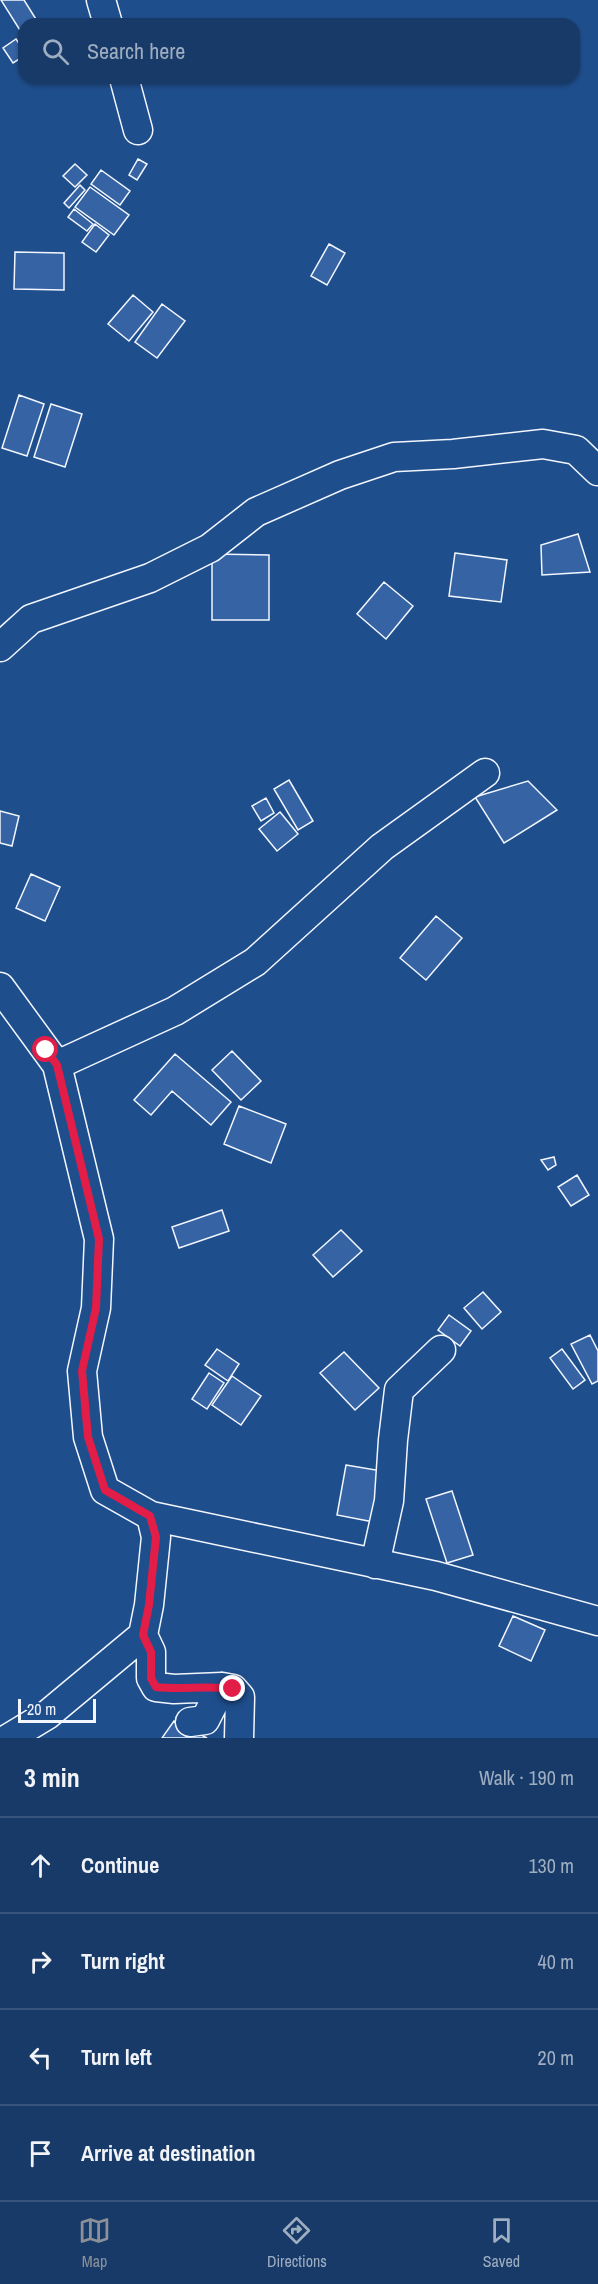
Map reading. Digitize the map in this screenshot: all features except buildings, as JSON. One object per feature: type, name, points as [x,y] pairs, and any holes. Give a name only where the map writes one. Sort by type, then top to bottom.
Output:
[{"type":"street","points":[[101,0],[106,18]]},
{"type":"street","points":[[126,84],[138,130]]},
{"type":"street","points":[[0,647],[31,619],[150,578],[210,548],[256,512],[340,475],[394,457],[453,454],[543,444],[576,450],[598,471]]},
{"type":"street","points":[[57,1065],[175,1011],[255,962],[381,847],[484,773]]},
{"type":"street","points":[[0,987],[57,1065],[99,1239],[96,1308],[82,1371],[88,1437],[105,1490],[150,1516],[274,1540],[444,1578],[598,1621]]},
{"type":"street","points":[[375,1564],[389,1501],[399,1390],[441,1350]]},
{"type":"street","points":[[150,1516],[156,1537],[149,1605],[143,1635],[151,1652],[151,1678],[156,1687],[233,1689],[240,1697],[239,1738]]},
{"type":"street","points":[[9,1738],[48,1715],[143,1635]]},
{"type":"street","points":[[190,1722],[205,1720],[222,1687]]},
{"type":"route","points":[[46,1050],[57,1065],[99,1239],[96,1308],[82,1371],[88,1437],[105,1490],[150,1516],[156,1537],[149,1605],[143,1635],[151,1652],[151,1678],[156,1687],[233,1689]]}]
